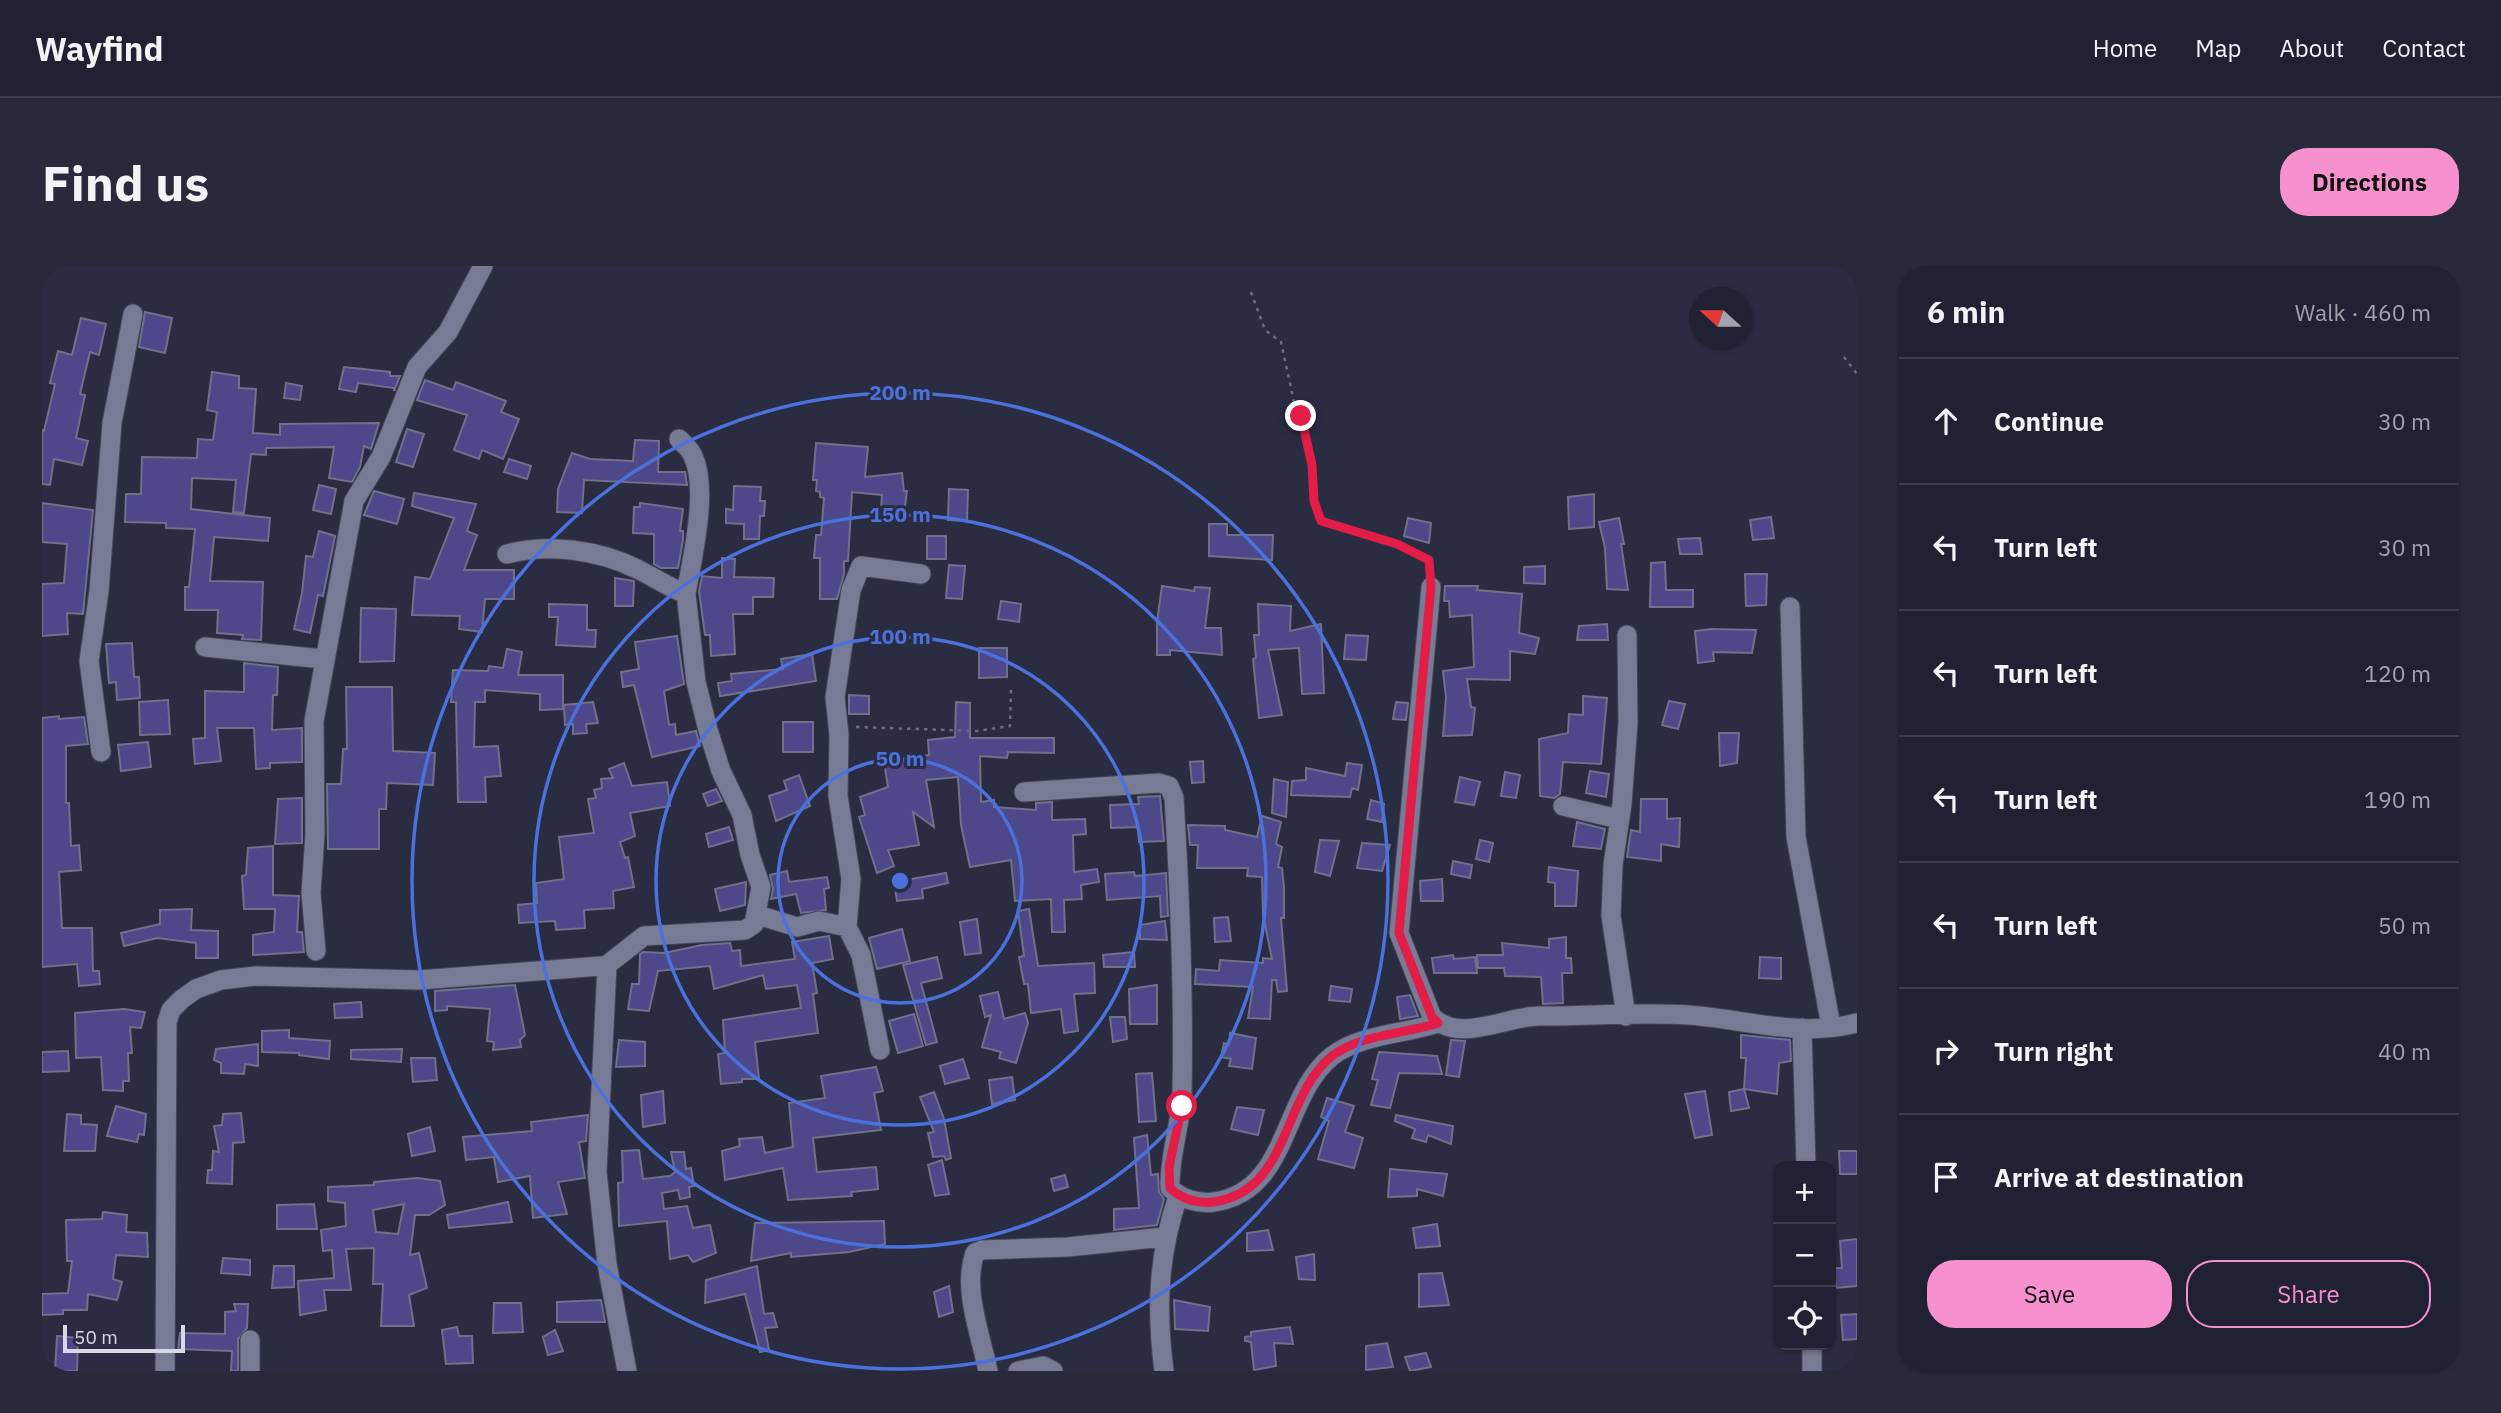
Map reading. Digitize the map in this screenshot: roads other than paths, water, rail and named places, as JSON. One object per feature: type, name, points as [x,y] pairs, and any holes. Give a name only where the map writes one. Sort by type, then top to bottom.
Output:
[{"type":"street","points":[[316,951],[311,893],[314,721],[323,659],[350,537],[354,501],[381,457],[404,407],[417,367],[448,332],[483,266]]},
{"type":"street","points":[[101,752],[89,661],[99,591],[112,423],[133,314]]},
{"type":"street","points":[[165,1371],[167,1022],[171,1010],[182,999],[196,989],[221,980],[256,976],[419,980],[607,965],[644,936],[745,930],[754,924],[758,915],[761,887],[750,855],[742,815],[721,771],[696,682],[686,594],[697,534],[699,495],[694,457],[679,439]]},
{"type":"street","points":[[507,554],[523,550],[577,551],[596,555],[636,568],[686,594]]},
{"type":"street","points":[[880,1050],[861,956],[848,926],[850,879],[838,796],[838,726],[835,697],[851,590],[861,566],[921,574]]},
{"type":"street","points":[[1431,587],[1399,933],[1432,1017],[1438,1023]]},
{"type":"street","points":[[1790,607],[1796,837],[1831,1026]]},
{"type":"street","points":[[1626,1016],[1611,916],[1613,865],[1628,723],[1627,635]]},
{"type":"street","points":[[205,648],[323,659]]},
{"type":"street","points":[[1024,792],[1159,783],[1169,786],[1174,798],[1185,988],[1182,1106],[1169,1167],[1170,1188],[1178,1196],[1205,1203],[1234,1199],[1257,1183],[1276,1152],[1314,1072],[1354,1043],[1438,1023],[1462,1029],[1534,1016],[1688,1015],[1802,1028],[1857,1023]]},
{"type":"street","points":[[1563,806],[1619,819]]},
{"type":"street","points":[[758,915],[797,927],[819,921],[848,926]]},
{"type":"street","points":[[607,965],[597,1172],[607,1264],[627,1371]]},
{"type":"street","points":[[1802,1028],[1806,1161]]},
{"type":"street","points":[[1164,1371],[1158,1301],[1164,1237],[1178,1196]]},
{"type":"street","points":[[988,1371],[969,1274],[975,1253],[982,1250],[1068,1247],[1164,1237]]},
{"type":"street","points":[[250,1340],[250,1371]]},
{"type":"street","points":[[1812,1350],[1812,1371]]},
{"type":"street","points":[[1018,1371],[1043,1366],[1053,1371]]}]
